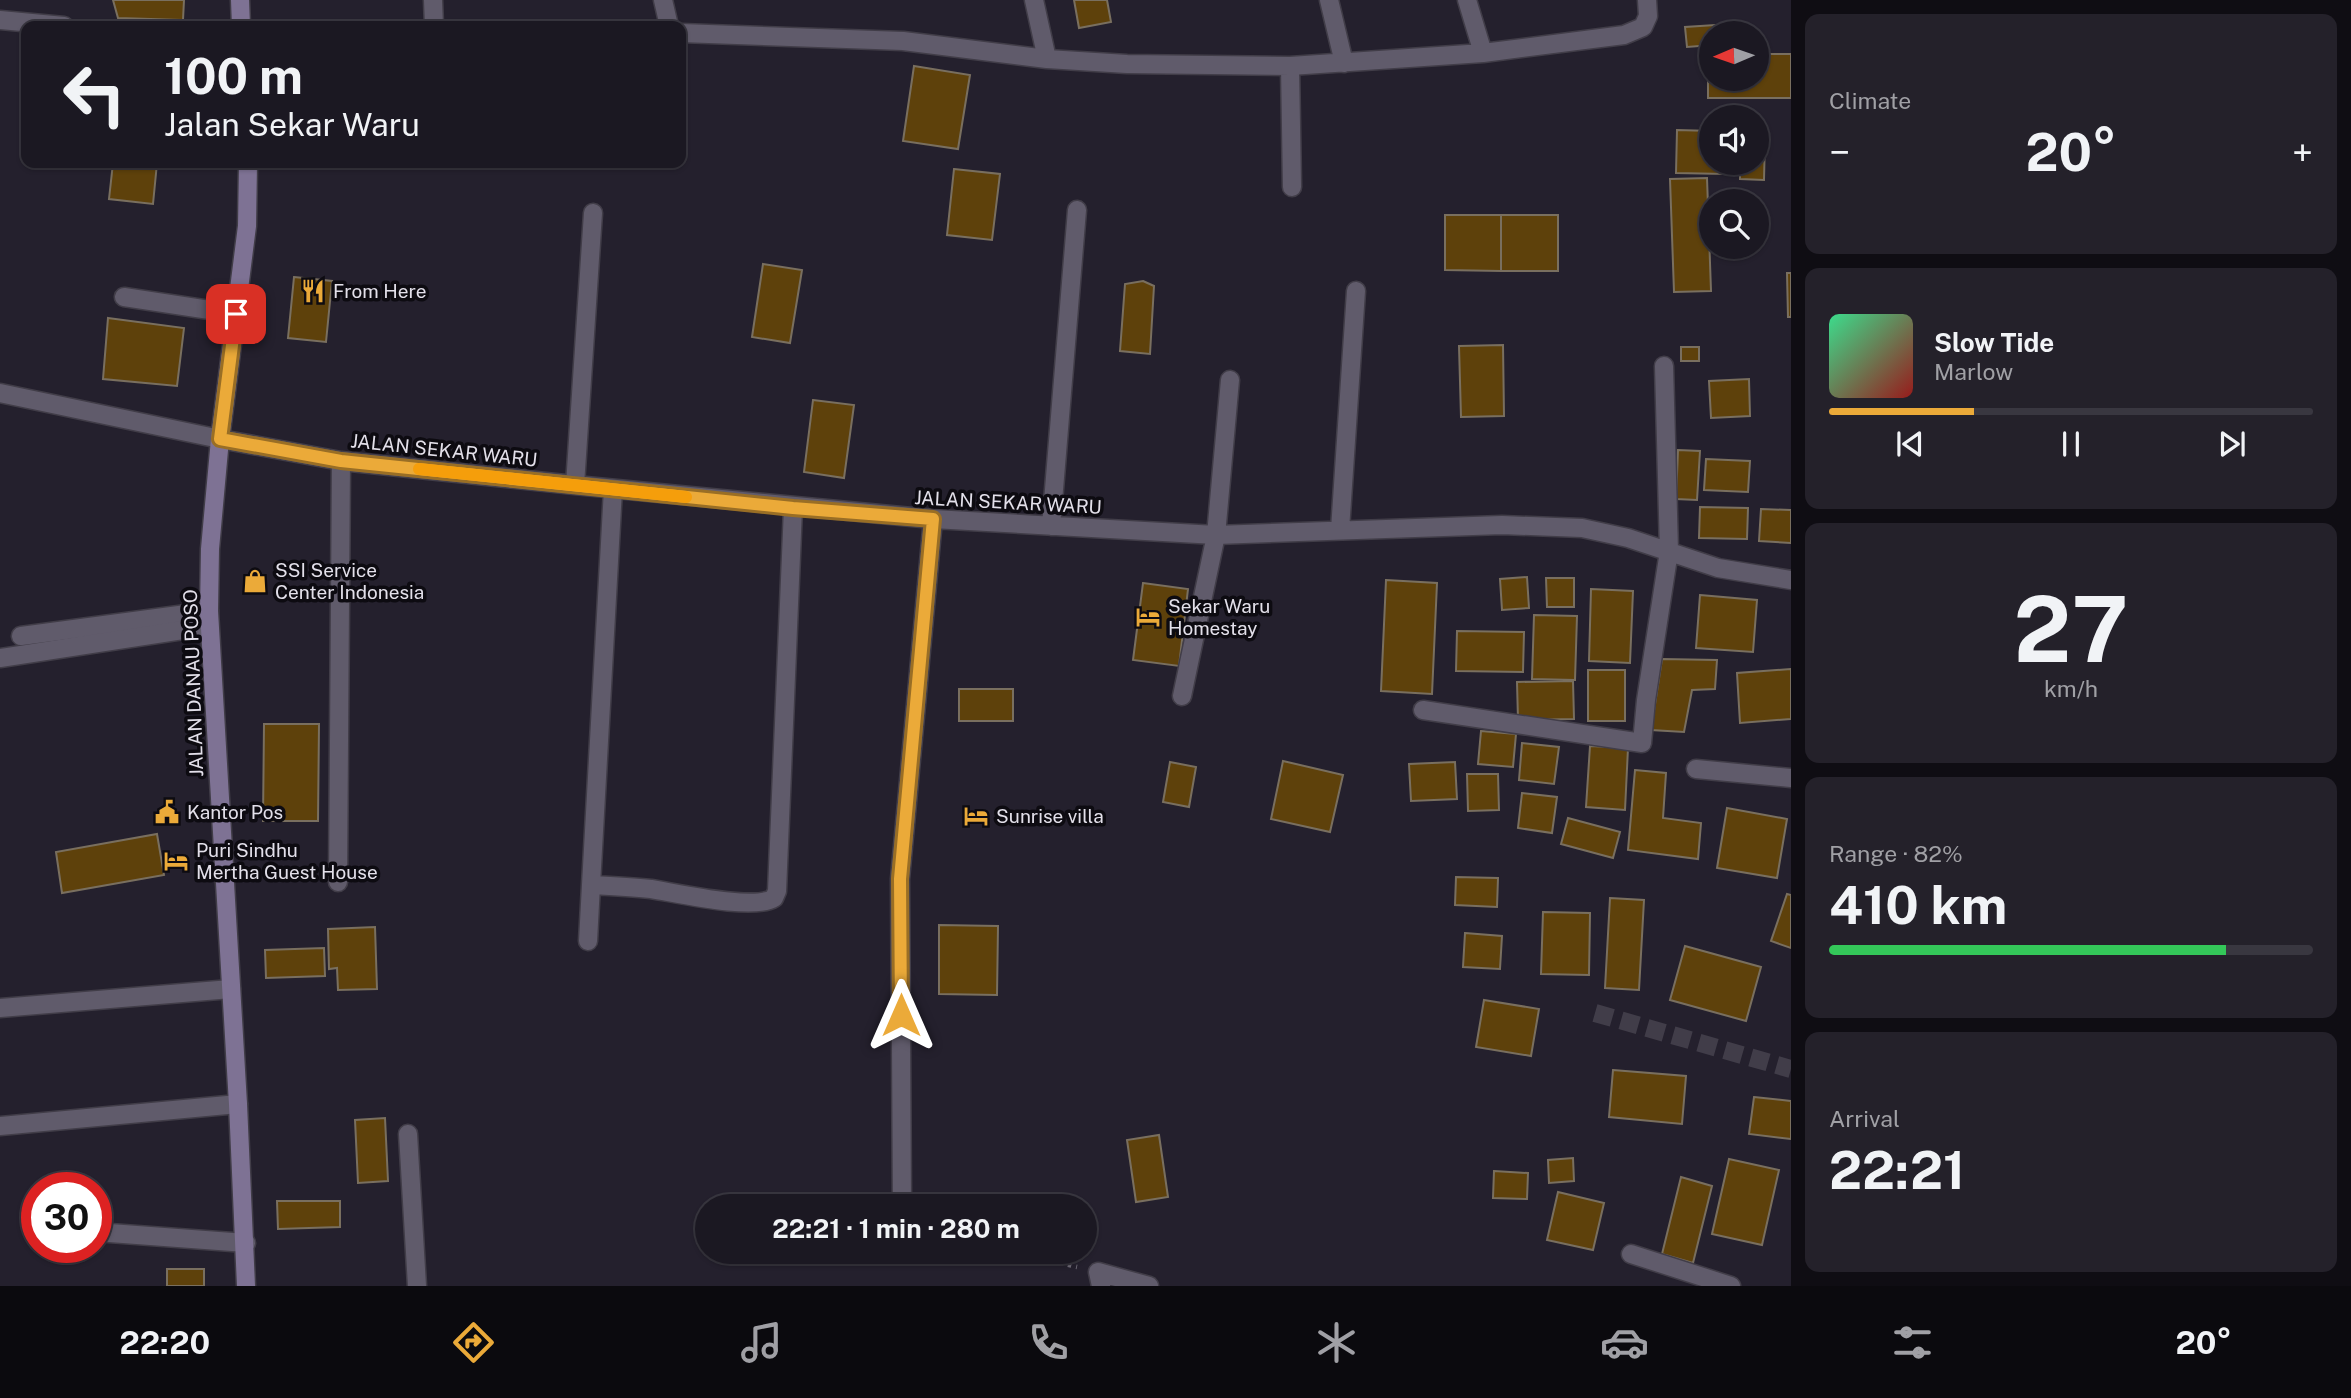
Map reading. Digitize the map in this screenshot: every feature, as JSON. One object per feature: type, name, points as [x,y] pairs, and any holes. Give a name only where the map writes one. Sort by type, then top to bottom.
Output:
[{"type":"street","points":[[240,0],[241,21]]},
{"type":"street","points":[[433,0],[434,21]]},
{"type":"street","points":[[663,0],[668,21]]},
{"type":"street","points":[[1034,0],[1047,59]]},
{"type":"street","points":[[1329,0],[1344,63]]},
{"type":"street","points":[[1467,0],[1483,53]]},
{"type":"street","points":[[686,33],[903,41],[1047,59],[1127,65],[1290,66],[1483,53],[1624,35],[1643,27],[1648,16],[1647,0]]},
{"type":"street","points":[[0,20],[21,22]]},
{"type":"street","points":[[1290,66],[1292,187]]},
{"type":"street","name":"JALAN DANAU POSO","points":[[246,1286],[246,1243],[209,618],[210,549],[220,439],[247,226],[248,168]]},
{"type":"street","points":[[1051,526],[1077,210]]},
{"type":"street","points":[[575,485],[593,213]]},
{"type":"street","points":[[1340,530],[1356,291]]},
{"type":"street","points":[[124,297],[236,314]]},
{"type":"street","points":[[1423,710],[1642,743],[1669,551],[1664,366]]},
{"type":"street","points":[[1182,696],[1216,535],[1230,380]]},
{"type":"street","name":"JALAN SEKAR WARU","points":[[0,393],[341,461],[793,508],[1216,535],[1502,525],[1582,528],[1628,538],[1718,568],[1791,580]]},
{"type":"street","points":[[338,882],[341,461]]},
{"type":"street","points":[[588,942],[613,489]]},
{"type":"street","points":[[591,885],[649,889],[723,901],[763,903],[774,898],[777,891],[793,508]]},
{"type":"street","points":[[902,1194],[900,879],[933,519]]},
{"type":"street","points":[[21,636],[209,618]]},
{"type":"street","points":[[0,658],[209,618]]},
{"type":"street","points":[[1696,768],[1791,778]]},
{"type":"street","points":[[0,1008],[231,989]]},
{"type":"street","points":[[0,1126],[238,1104]]},
{"type":"street","points":[[408,1134],[418,1286]]},
{"type":"street","points":[[112,1233],[246,1243]]},
{"type":"street","points":[[1631,1254],[1731,1286]]},
{"type":"street","points":[[1100,1279],[1149,1286]]},
{"type":"path","points":[[1052,1264],[1100,1279]]},
{"type":"building","points":[[113,0],[184,0],[183,20],[118,18]]},
{"type":"building","points":[[1074,0],[1107,0],[1111,22],[1079,28]]},
{"type":"building","points":[[1699,26],[1699,46],[1687,47],[1685,27]]},
{"type":"building","points":[[1769,54],[1791,54],[1791,98],[1708,98],[1708,91],[1769,91]]},
{"type":"building","points":[[914,66],[970,75],[958,149],[903,141]]},
{"type":"building","points":[[1677,130],[1699,131],[1699,173],[1676,173]]},
{"type":"building","points":[[112,168],[157,168],[153,204],[109,199]]},
{"type":"building","points":[[954,169],[1000,174],[992,240],[947,235]]},
{"type":"building","points":[[1740,175],[1764,175],[1764,180],[1740,179]]},
{"type":"building","points":[[1707,178],[1707,189],[1699,189],[1699,259],[1710,259],[1711,291],[1674,292],[1670,179]]},
{"type":"building","points":[[1445,215],[1501,215],[1501,271],[1445,270]]},
{"type":"building","points":[[1501,215],[1558,215],[1558,271],[1501,271]]},
{"type":"building","points":[[763,264],[802,270],[790,343],[752,337]]},
{"type":"building","points":[[1787,273],[1791,273],[1791,317],[1788,317]]},
{"type":"building","points":[[294,277],[332,281],[326,342],[288,338]]},
{"type":"building","points":[[1143,281],[1154,286],[1150,354],[1120,351],[1125,284]]},
{"type":"building","points":[[108,318],[184,328],[177,386],[103,379]]},
{"type":"building","points":[[1503,345],[1504,416],[1461,417],[1459,346]]},
{"type":"building","points":[[1681,347],[1699,347],[1699,361],[1681,361]]},
{"type":"building","points":[[1749,379],[1750,416],[1711,418],[1709,381]]},
{"type":"building","points":[[813,400],[854,405],[844,478],[804,472]]},
{"type":"building","points":[[1678,450],[1700,451],[1697,500],[1676,499]]},
{"type":"building","points":[[1706,459],[1750,461],[1748,492],[1704,490]]},
{"type":"building","points":[[1700,507],[1748,508],[1747,539],[1699,538]]},
{"type":"building","points":[[1761,509],[1791,510],[1791,543],[1759,541]]},
{"type":"building","points":[[1527,577],[1529,608],[1502,610],[1500,579]]},
{"type":"building","points":[[1546,578],[1574,578],[1574,607],[1547,607]]},
{"type":"building","points":[[1386,580],[1437,583],[1432,694],[1381,691]]},
{"type":"building","points":[[1143,583],[1188,589],[1179,666],[1133,660]]},
{"type":"building","points":[[1591,589],[1633,591],[1630,663],[1589,661]]},
{"type":"building","points":[[1700,595],[1757,600],[1753,652],[1696,648]]},
{"type":"building","points":[[1534,615],[1577,616],[1575,680],[1532,679]]},
{"type":"building","points":[[1457,631],[1524,632],[1523,672],[1456,671]]},
{"type":"building","points":[[1662,659],[1717,660],[1715,689],[1692,690],[1684,732],[1651,730]]},
{"type":"building","points":[[1791,669],[1791,719],[1740,723],[1737,673]]},
{"type":"building","points":[[1588,670],[1625,670],[1625,721],[1588,721]]},
{"type":"building","points":[[1573,681],[1574,719],[1518,720],[1517,682]]},
{"type":"building","points":[[959,689],[1013,689],[1013,721],[959,721]]},
{"type":"building","points":[[264,724],[319,724],[318,821],[263,821]]},
{"type":"building","points":[[1481,731],[1516,734],[1513,767],[1478,764]]},
{"type":"building","points":[[1522,743],[1559,747],[1554,784],[1519,780]]},
{"type":"building","points":[[1590,746],[1628,748],[1625,810],[1586,807]]},
{"type":"building","points":[[1283,761],[1343,775],[1330,832],[1271,819]]},
{"type":"building","points":[[1170,762],[1196,767],[1189,807],[1163,802]]},
{"type":"building","points":[[1455,762],[1457,799],[1411,801],[1409,764]]},
{"type":"building","points":[[1635,770],[1666,773],[1663,818],[1701,823],[1698,859],[1628,850]]},
{"type":"building","points":[[1467,774],[1498,774],[1499,810],[1468,811]]},
{"type":"building","points":[[1522,793],[1557,797],[1552,833],[1518,828]]},
{"type":"building","points":[[1727,808],[1787,819],[1777,878],[1717,868]]},
{"type":"building","points":[[1568,818],[1620,832],[1613,858],[1561,844]]},
{"type":"building","points":[[157,834],[164,875],[62,893],[56,852]]},
{"type":"building","points":[[1456,877],[1498,878],[1497,907],[1455,905]]},
{"type":"building","points":[[1787,894],[1791,895],[1791,948],[1771,941]]},
{"type":"building","points":[[1610,898],[1644,900],[1639,990],[1605,988]]},
{"type":"building","points":[[1543,912],[1590,913],[1589,975],[1541,974]]},
{"type":"building","points":[[939,925],[998,926],[997,995],[939,994]]},
{"type":"building","points":[[375,927],[377,989],[338,990],[337,968],[329,969],[328,929]]},
{"type":"building","points":[[1465,933],[1502,936],[1500,969],[1463,967]]},
{"type":"building","points":[[1685,946],[1761,967],[1746,1021],[1670,1000]]},
{"type":"building","points":[[324,948],[325,976],[266,978],[265,950]]},
{"type":"building","points":[[1484,1000],[1539,1009],[1531,1056],[1476,1047]]},
{"type":"building","points":[[1613,1070],[1686,1076],[1682,1124],[1609,1117]]},
{"type":"building","points":[[1754,1097],[1791,1101],[1791,1139],[1749,1134]]},
{"type":"building","points":[[385,1118],[388,1181],[358,1183],[355,1120]]},
{"type":"building","points":[[1159,1135],[1168,1197],[1136,1202],[1127,1140]]},
{"type":"building","points":[[1573,1158],[1574,1181],[1549,1183],[1548,1160]]},
{"type":"building","points":[[1729,1159],[1779,1170],[1762,1245],[1712,1234]]},
{"type":"building","points":[[1494,1171],[1528,1173],[1527,1199],[1493,1198]]},
{"type":"building","points":[[1681,1177],[1712,1186],[1693,1263],[1662,1254]]},
{"type":"building","points":[[1558,1192],[1604,1203],[1593,1250],[1547,1240]]},
{"type":"building","points":[[277,1201],[340,1201],[340,1227],[278,1229]]},
{"type":"building","points":[[167,1269],[204,1269],[204,1286],[167,1286]]},
{"type":"tunnel","points":[[1595,1013],[1791,1069]]},
{"type":"slow traffic","points":[[419,469],[686,497]]},
{"type":"place","name":"From Here","points":[[313,291]]},
{"type":"place","name":"SSI Service Center Indonesia","points":[[255,581]]},
{"type":"place","name":"Sekar Waru Homestay","points":[[1148,617]]},
{"type":"place","name":"Kantor Pos","points":[[167,812]]},
{"type":"place","name":"Sunrise villa","points":[[976,816]]},
{"type":"place","name":"Puri Sindhu Mertha Guest House","points":[[176,861]]},
{"type":"route","points":[[236,314],[220,439],[341,461],[793,508],[933,519],[900,879],[901,1015]]}]
